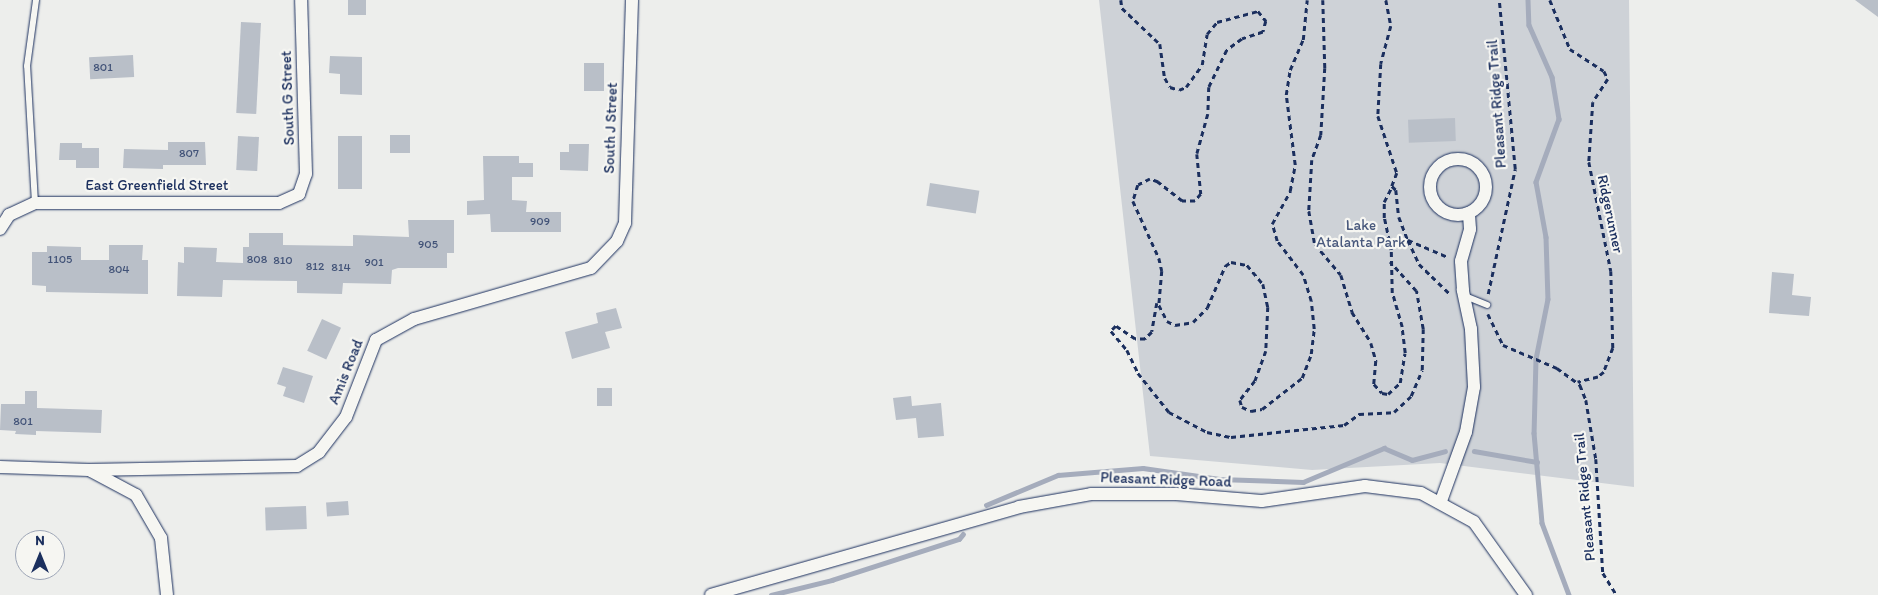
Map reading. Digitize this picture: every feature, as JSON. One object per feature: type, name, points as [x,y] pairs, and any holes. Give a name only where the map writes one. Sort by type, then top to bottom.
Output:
[{"type":"street","name":"South G Street","points":[[299,194],[306,174],[301,0]]},
{"type":"street","name":"South J Street","points":[[607,253],[625,223],[632,0]]},
{"type":"street","points":[[1461,159],[1477,167],[1482,174],[1486,183],[1483,200],[1469,213],[1451,215],[1435,205],[1430,196],[1431,177],[1443,163],[1461,159]]},
{"type":"street","name":"East Greenfield Street","points":[[0,229],[9,215],[16,210],[35,203],[279,203],[299,194]]},
{"type":"street","points":[[1440,501],[1466,432],[1474,387],[1471,329],[1465,301],[1461,261],[1470,229],[1469,213]]},
{"type":"street","name":"Amis Road","points":[[89,470],[297,466],[319,452],[346,416],[376,340],[414,318],[591,268],[607,253]]},
{"type":"street","points":[[0,467],[89,470],[136,495],[161,538],[168,595]]},
{"type":"street","name":"Pleasant Ridge Road","points":[[711,595],[1019,507],[1091,494],[1176,494],[1262,501],[1365,486],[1422,493],[1440,501],[1474,522],[1526,595]]},
{"type":"lane","points":[[35,203],[27,66],[36,0]]},
{"type":"lane","points":[[1465,301],[1487,305]]},
{"type":"path","points":[[1121,0],[1122,8],[1160,44],[1165,78],[1170,87],[1179,90],[1186,87],[1202,65],[1207,34],[1217,22],[1258,11],[1266,21],[1263,32],[1242,39],[1227,50],[1209,87],[1208,114],[1197,154],[1201,194],[1195,200],[1182,201],[1158,182],[1150,179],[1138,185],[1135,192],[1133,201],[1159,258],[1162,271],[1158,300],[1152,332],[1145,339],[1135,339],[1116,326],[1111,332],[1127,350],[1138,374],[1169,412],[1207,432],[1231,437],[1344,425],[1359,414],[1394,412],[1406,403],[1419,381],[1423,329],[1416,291],[1390,262]]},
{"type":"path","points":[[1158,300],[1167,321],[1175,325],[1193,322],[1207,308],[1225,266],[1231,262],[1247,265],[1255,270],[1266,292],[1267,344],[1262,368],[1242,395],[1240,404],[1251,411],[1262,409],[1306,371],[1314,329],[1311,301],[1303,275],[1277,240],[1272,224],[1290,191],[1295,165],[1286,96],[1290,70],[1303,40],[1307,0]]},
{"type":"path","points":[[1323,0],[1325,68],[1322,135],[1312,160],[1309,211],[1315,244],[1341,275],[1352,312],[1371,343],[1376,361],[1374,384],[1377,391],[1388,394],[1400,383],[1405,353],[1402,327],[1392,293],[1384,202],[1397,173],[1378,116],[1381,64],[1390,26],[1386,0]]},
{"type":"path","name":"Pleasant Ridge Trail","points":[[1499,0],[1515,169],[1490,273],[1487,305],[1488,317],[1503,345],[1557,368],[1578,382],[1586,400],[1596,459],[1603,573],[1617,595]]},
{"type":"path","name":"Ridgerunner","points":[[1550,0],[1570,49],[1604,71],[1608,79],[1593,102],[1589,162],[1611,271],[1613,348],[1604,372],[1598,377],[1578,382]]},
{"type":"path","points":[[1392,186],[1396,190],[1399,217],[1419,264],[1488,317]]},
{"type":"path","points":[[1408,240],[1461,261]]},
{"type":"green space","name":"Lake Atalanta Park","points":[[1099,0],[1629,0],[1634,487],[1440,463],[1312,470],[1150,456]]},
{"type":"building","points":[[348,0],[366,0],[366,15],[348,15]]},
{"type":"building","points":[[1855,0],[1878,0],[1878,17]]},
{"type":"building","points":[[241,22],[261,23],[256,114],[236,113]]},
{"type":"building","points":[[133,55],[134,77],[90,79],[89,57]]},
{"type":"building","points":[[330,56],[362,57],[362,95],[340,94],[340,74],[329,73]]},
{"type":"building","points":[[584,63],[604,63],[604,91],[584,91]]},
{"type":"building","points":[[1455,118],[1456,141],[1409,143],[1408,120]]},
{"type":"building","points":[[390,135],[410,135],[410,153],[390,153]]},
{"type":"building","points":[[238,136],[259,137],[257,171],[236,170]]},
{"type":"building","points":[[338,136],[362,136],[362,189],[338,189]]},
{"type":"building","points":[[168,142],[205,142],[206,165],[163,165],[163,169],[123,168],[124,149],[168,150]]},
{"type":"building","points":[[60,143],[82,143],[82,148],[99,148],[99,168],[76,168],[76,160],[59,160]]},
{"type":"building","points":[[569,144],[589,144],[588,171],[560,170],[560,152],[569,152]]},
{"type":"building","points":[[483,156],[519,156],[519,163],[533,163],[533,177],[512,177],[512,200],[527,201],[526,212],[561,212],[561,232],[491,232],[490,214],[467,215],[467,201],[484,200]]},
{"type":"building","points":[[930,183],[979,191],[976,214],[926,206]]},
{"type":"building","points":[[408,220],[454,220],[454,253],[447,253],[447,268],[398,268],[392,270],[391,284],[343,283],[342,294],[297,293],[297,281],[223,280],[222,297],[177,296],[178,262],[184,263],[184,247],[217,248],[216,262],[243,263],[243,247],[249,247],[249,233],[283,233],[283,245],[353,246],[353,235],[409,237]]},
{"type":"building","points":[[109,245],[143,245],[142,260],[148,260],[148,294],[46,292],[46,286],[32,285],[32,252],[47,252],[47,246],[81,247],[81,260],[109,260]]},
{"type":"building","points":[[1772,272],[1794,274],[1792,295],[1811,297],[1809,316],[1769,313]]},
{"type":"building","points":[[616,308],[622,328],[605,332],[610,348],[572,359],[565,332],[598,323],[596,313]]},
{"type":"building","points":[[322,319],[341,328],[326,360],[307,351]]},
{"type":"building","points":[[283,367],[313,376],[304,403],[283,396],[286,387],[277,384]]},
{"type":"building","points":[[597,388],[612,388],[612,406],[597,406]]},
{"type":"building","points":[[25,391],[37,391],[37,408],[102,410],[101,433],[36,431],[36,435],[15,434],[16,431],[0,430],[1,404],[25,404]]},
{"type":"building","points":[[911,396],[912,406],[941,403],[944,436],[918,438],[916,418],[896,420],[893,398]]},
{"type":"building","points":[[348,501],[349,515],[327,517],[326,503]]},
{"type":"building","points":[[306,506],[307,529],[266,530],[265,507]]},
{"type":"waterway","points":[[1528,0],[1529,25],[1552,77],[1559,119],[1536,182],[1546,237],[1548,299],[1536,359],[1534,433],[1542,523],[1569,595]]},
{"type":"waterway","points":[[986,505],[1058,475],[1143,468],[1219,479],[1303,482],[1384,448],[1412,460],[1445,451]]},
{"type":"waterway","points":[[1474,451],[1537,462]]},
{"type":"waterway","points":[[771,595],[832,580],[959,539],[963,534]]}]
